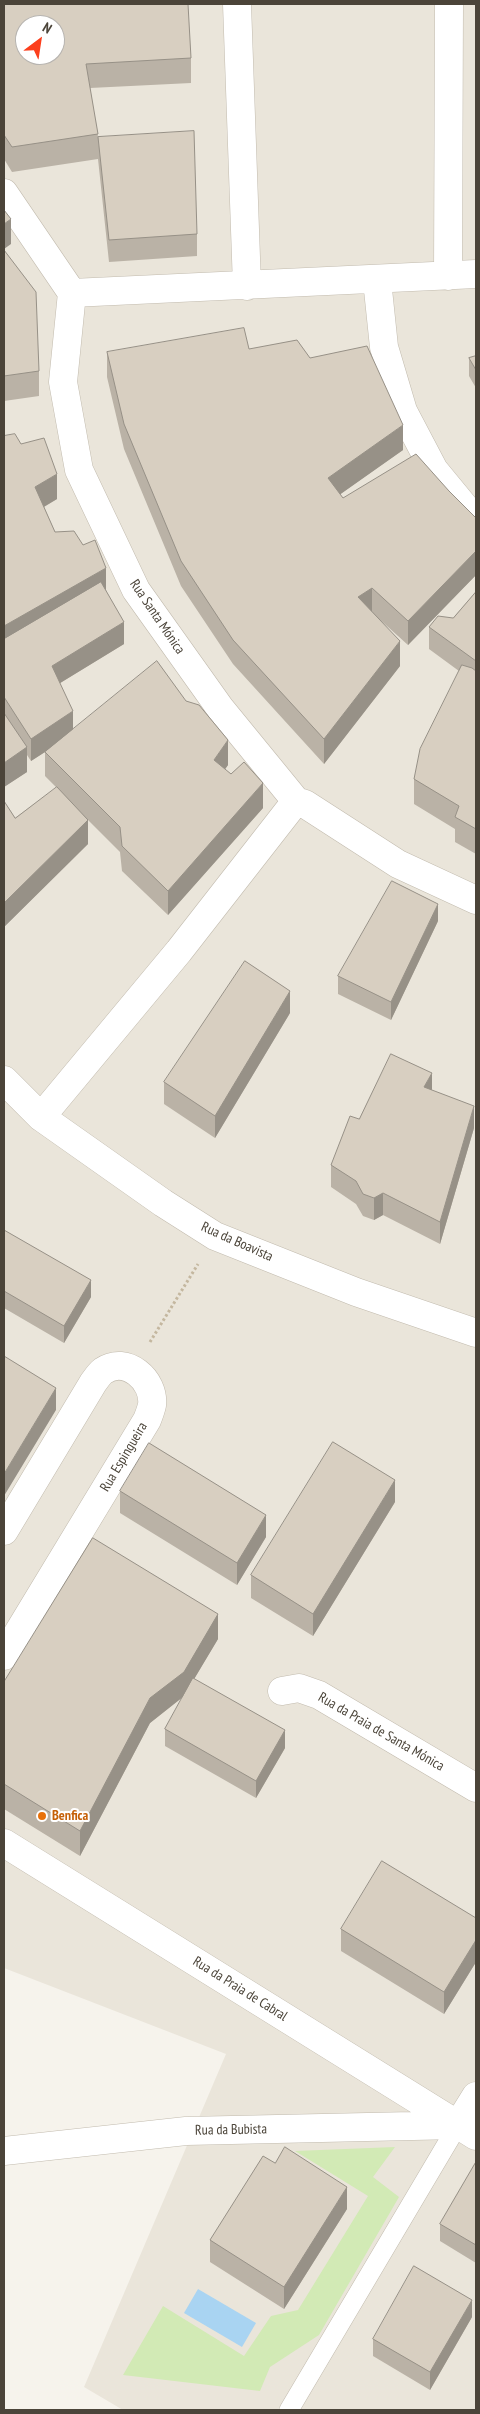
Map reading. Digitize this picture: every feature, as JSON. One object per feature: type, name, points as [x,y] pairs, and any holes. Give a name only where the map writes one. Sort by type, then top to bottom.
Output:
[{"type":"street","points":[[237,4],[247,286]]},
{"type":"street","points":[[448,276],[449,4]]},
{"type":"street","points":[[4,193],[72,293],[476,274]]},
{"type":"street","points":[[377,280],[384,347],[403,411],[434,470],[476,521]]},
{"type":"street","name":"Rua Santa Mónica","points":[[72,293],[63,382],[79,470],[136,590],[220,708],[296,801],[305,804],[398,864],[476,900]]},
{"type":"street","points":[[41,1117],[180,951],[296,801]]},
{"type":"street","name":"Rua da Boavista","points":[[4,1080],[41,1117],[163,1203],[215,1236],[356,1292],[476,1333]]},
{"type":"street","points":[[4,1531],[93,1383],[104,1371],[118,1366],[134,1369]]},
{"type":"street","name":"Rua Espingueira","points":[[4,1656],[147,1420],[152,1405],[150,1392],[144,1380],[134,1369]]},
{"type":"street","name":"Rua da Praia de Santa Mónica","points":[[282,1691],[300,1688],[320,1695],[476,1788]]},
{"type":"street","name":"Rua da Praia de Cabral","points":[[4,1843],[467,2130]]},
{"type":"street","points":[[467,2130],[476,2096]]},
{"type":"street","name":"Rua da Bubista","points":[[4,2151],[186,2131],[467,2130]]},
{"type":"lane","points":[[289,2410],[467,2130]]},
{"type":"path","points":[[134,1369],[215,1236]]},
{"type":"shaded area","points":[[4,4],[476,4],[476,2410],[123,2410],[84,2387],[226,2054],[4,1968]]},
{"type":"green space","points":[[395,2147],[373,2177],[399,2197],[319,2335],[270,2367],[260,2391],[123,2375],[163,2306],[244,2356],[271,2316],[298,2310],[368,2196],[295,2151]]},
{"type":"water","points":[[198,2289],[256,2323],[242,2347],[184,2313]]},
{"type":"building","points":[[4,4],[188,4],[191,58],[86,64],[98,134],[12,147],[4,135]]},
{"type":"building","points":[[194,131],[197,234],[109,240],[98,137]]},
{"type":"building","points":[[4,210],[11,219],[4,224]]},
{"type":"building","points":[[4,250],[36,292],[39,371],[4,376]]},
{"type":"building","points":[[244,328],[249,349],[297,340],[310,358],[367,346],[403,425],[328,478],[343,498],[416,454],[476,518],[476,551],[408,621],[372,588],[358,597],[400,641],[324,739],[233,640],[181,561],[124,424],[107,352]]},
{"type":"building","points":[[476,356],[476,370],[469,358]]},
{"type":"building","points":[[15,434],[21,444],[44,438],[57,474],[35,487],[55,532],[74,531],[83,545],[95,540],[106,568],[4,626],[4,436]]},
{"type":"building","points":[[101,582],[124,622],[52,666],[73,711],[31,739],[4,697],[4,639]]},
{"type":"building","points":[[476,592],[476,661],[429,627],[438,616],[453,618]]},
{"type":"building","points":[[157,661],[186,701],[199,705],[228,740],[214,760],[231,774],[244,762],[263,783],[168,891],[122,846],[120,827],[45,752]]},
{"type":"building","points":[[462,665],[476,671],[476,829],[455,817],[459,806],[414,779],[420,749]]},
{"type":"building","points":[[4,713],[27,747],[4,763]]},
{"type":"building","points":[[57,787],[88,820],[4,903],[4,801],[15,818]]},
{"type":"building","points":[[392,881],[438,904],[391,1002],[338,976]]},
{"type":"building","points":[[245,961],[290,991],[215,1116],[164,1082]]},
{"type":"building","points":[[391,1054],[432,1073],[424,1087],[474,1106],[440,1222],[383,1193],[374,1198],[363,1194],[356,1181],[331,1165],[350,1116],[359,1119]]},
{"type":"building","points":[[4,1230],[91,1280],[64,1326],[4,1291]]},
{"type":"building","points":[[4,1356],[56,1388],[4,1474]]},
{"type":"building","points":[[333,1442],[395,1480],[313,1614],[251,1575]]},
{"type":"building","points":[[149,1443],[266,1515],[237,1563],[120,1491]]},
{"type":"building","points":[[93,1538],[218,1614],[184,1672],[150,1698],[80,1831],[4,1784],[4,1682]]},
{"type":"building","points":[[193,1678],[285,1730],[256,1781],[165,1729]]},
{"type":"building","points":[[382,1861],[476,1918],[476,1940],[444,1992],[341,1929]]},
{"type":"building","points":[[285,2147],[347,2187],[284,2287],[210,2240],[263,2156],[275,2163]]},
{"type":"building","points":[[476,2162],[476,2245],[440,2224]]},
{"type":"building","points":[[414,2266],[472,2300],[430,2372],[373,2339]]},
{"type":"place","name":"Benfica","points":[[42,1816]]}]
